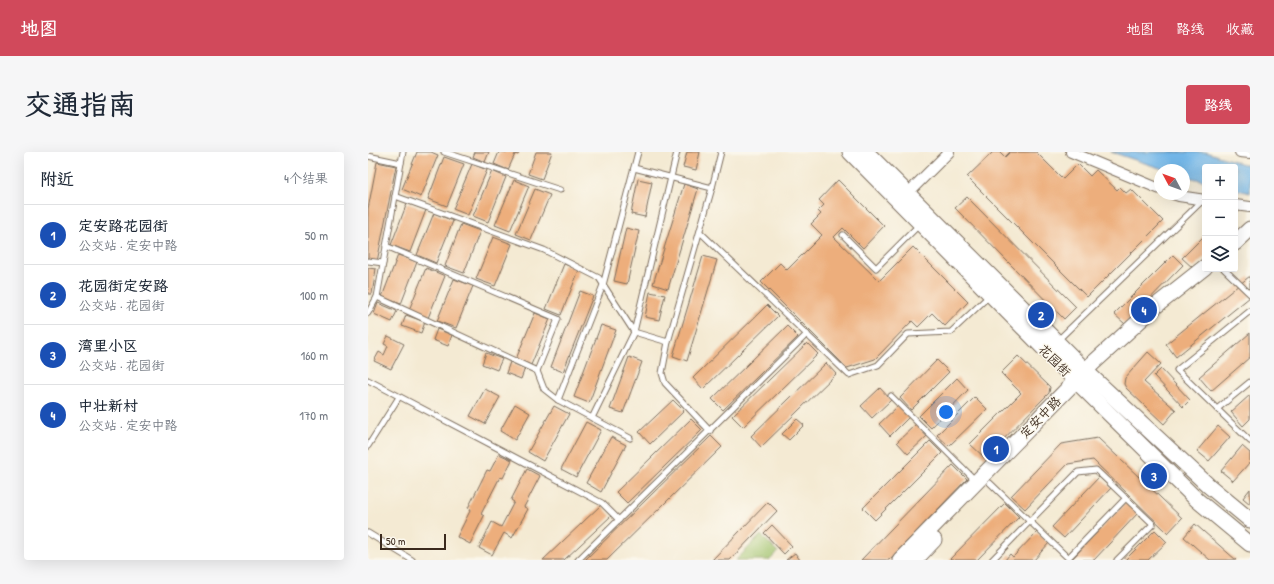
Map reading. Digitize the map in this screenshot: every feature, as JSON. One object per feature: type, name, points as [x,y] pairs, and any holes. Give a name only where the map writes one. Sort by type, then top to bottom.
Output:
[{"type":"main road","name":"花园街","points":[[850,152],[990,295],[1084,380],[1250,520]]},
{"type":"main road","name":"花园街","points":[[866,152],[1056,342],[1084,380],[1197,500],[1250,544]]},
{"type":"main road","points":[[1238,240],[1250,229]]},
{"type":"main road","points":[[1238,249],[1250,240]]},
{"type":"main road","name":"定安中路","points":[[900,560],[1064,406],[1084,380],[1157,305],[1202,269]]},
{"type":"main road","name":"定安中路","points":[[1084,380],[1147,324],[1209,272]]},
{"type":"main road","name":"定安中路","points":[[915,560],[983,483]]},
{"type":"street","points":[[908,193],[949,152]]},
{"type":"street","points":[[1071,152],[1154,187]]},
{"type":"street","points":[[1240,152],[1250,153]]},
{"type":"street","points":[[1190,198],[1202,200]]},
{"type":"street","points":[[1238,205],[1250,207]]},
{"type":"lane","points":[[368,313],[377,297],[403,152]]},
{"type":"lane","points":[[444,152],[560,190]]},
{"type":"lane","points":[[558,400],[604,285],[638,152]]},
{"type":"lane","points":[[592,418],[634,332],[676,152]]},
{"type":"lane","points":[[710,431],[665,382],[662,373],[668,342],[700,232],[721,152]]},
{"type":"lane","points":[[368,156],[402,164]]},
{"type":"lane","points":[[634,168],[712,188]]},
{"type":"lane","points":[[395,196],[544,250],[599,278],[634,332],[668,342]]},
{"type":"lane","points":[[1056,342],[1202,202]]},
{"type":"lane","points":[[843,235],[876,268],[921,223]]},
{"type":"lane","points":[[700,232],[849,375],[878,364],[908,334],[951,332],[990,295]]},
{"type":"lane","points":[[386,246],[558,319],[537,371],[544,389],[558,400],[630,438]]},
{"type":"lane","points":[[368,261],[383,263]]},
{"type":"lane","points":[[1227,272],[1250,294]]},
{"type":"lane","points":[[377,297],[537,371]]},
{"type":"lane","points":[[1250,311],[1178,370],[1250,440]]},
{"type":"lane","points":[[578,560],[807,334]]},
{"type":"lane","points":[[368,380],[602,503],[619,520]]},
{"type":"lane","points":[[1218,409],[1250,382]]},
{"type":"lane","points":[[891,396],[983,483],[1030,522],[1068,558],[1126,498]]},
{"type":"lane","points":[[368,446],[399,397]]},
{"type":"lane","points":[[992,560],[1078,472],[1096,470],[1153,524],[1117,560]]},
{"type":"lane","points":[[368,532],[412,560]]},
{"type":"green space","points":[[761,535],[778,552],[770,560],[736,560]]},
{"type":"water","points":[[1111,152],[1205,152],[1250,166],[1250,193],[1238,190],[1238,164],[1202,164],[1202,180],[1190,177],[1190,164],[1154,164],[1154,166]]},
{"type":"building","points":[[417,152],[431,152],[438,155],[421,197],[402,189]]},
{"type":"building","points":[[475,152],[489,152],[485,162],[473,157]]},
{"type":"building","points":[[499,152],[519,152],[518,155],[515,154],[508,170],[494,164]]},
{"type":"building","points":[[536,152],[552,152],[542,179],[528,174]]},
{"type":"building","points":[[687,152],[700,152],[696,170],[683,167]]},
{"type":"building","points":[[993,152],[1000,152],[1005,157],[1010,152],[1036,152],[1063,179],[1078,164],[1090,176],[1096,170],[1117,190],[1120,187],[1126,193],[1131,189],[1163,221],[1087,297],[967,177]]},
{"type":"building","points":[[444,157],[464,164],[447,206],[428,199]]},
{"type":"building","points":[[377,162],[396,166],[377,262],[368,260],[368,209]]},
{"type":"building","points":[[472,164],[487,170],[468,215],[453,209]]},
{"type":"building","points":[[492,171],[506,177],[488,222],[473,216]]},
{"type":"building","points":[[638,179],[652,182],[645,217],[631,214]]},
{"type":"building","points":[[514,180],[529,186],[510,231],[495,225]]},
{"type":"building","points":[[838,180],[884,226],[863,248],[843,228],[834,237],[879,281],[913,247],[968,302],[945,326],[932,313],[918,327],[912,321],[875,359],[847,368],[761,282],[780,263],[787,270],[822,235],[811,224],[821,214],[818,211],[824,205],[819,200]]},
{"type":"building","points":[[684,184],[698,189],[668,289],[653,284]]},
{"type":"building","points":[[535,189],[550,195],[531,240],[516,234]]},
{"type":"building","points":[[967,197],[1076,307],[1064,319],[955,208]]},
{"type":"building","points":[[407,203],[426,210],[410,252],[391,245]]},
{"type":"building","points":[[434,213],[453,221],[436,263],[417,255]]},
{"type":"building","points":[[461,224],[480,231],[464,273],[445,266]]},
{"type":"building","points":[[626,228],[639,231],[627,284],[614,281]]},
{"type":"building","points":[[493,237],[512,244],[495,286],[476,279]]},
{"type":"building","points":[[1202,238],[1202,259],[1193,268],[1182,258]]},
{"type":"building","points":[[398,255],[417,262],[401,304],[382,297]]},
{"type":"building","points":[[1173,255],[1183,265],[1125,324],[1114,314]]},
{"type":"building","points":[[703,256],[717,260],[687,361],[673,356]]},
{"type":"building","points":[[564,264],[579,270],[561,315],[546,309]]},
{"type":"building","points":[[368,268],[376,269],[372,294],[368,294]]},
{"type":"building","points":[[426,268],[445,276],[428,318],[409,310]]},
{"type":"building","points":[[1250,276],[1250,297],[1176,357],[1166,344]]},
{"type":"building","points":[[454,279],[473,286],[456,328],[437,321]]},
{"type":"building","points":[[580,291],[593,296],[563,372],[551,367]]},
{"type":"building","points":[[650,292],[665,295],[659,320],[645,317]]},
{"type":"building","points":[[378,303],[397,311],[392,322],[374,314]]},
{"type":"building","points":[[767,305],[778,316],[703,389],[693,378]]},
{"type":"building","points":[[535,313],[550,319],[531,365],[516,359]]},
{"type":"building","points":[[406,315],[425,322],[421,333],[402,326]]},
{"type":"building","points":[[601,325],[616,330],[589,403],[574,397]]},
{"type":"building","points":[[787,326],[798,337],[723,410],[712,399]]},
{"type":"building","points":[[437,329],[452,335],[448,346],[433,340]]},
{"type":"building","points":[[1250,333],[1250,357],[1211,391],[1199,377]]},
{"type":"building","points":[[388,336],[404,344],[391,369],[374,361],[379,352],[384,355],[388,346],[384,344]]},
{"type":"building","points":[[807,343],[818,354],[743,427],[732,416]]},
{"type":"building","points":[[1148,352],[1161,364],[1144,382],[1176,410],[1164,424],[1126,388],[1124,384],[1125,378]]},
{"type":"building","points":[[486,353],[502,359],[497,370],[482,364]]},
{"type":"building","points":[[1018,356],[1050,387],[1049,393],[985,458],[970,444],[1021,393],[1001,373]]},
{"type":"building","points":[[629,357],[642,362],[623,413],[610,409]]},
{"type":"building","points":[[937,360],[949,372],[911,410],[900,398]]},
{"type":"building","points":[[510,362],[525,368],[521,379],[506,373]]},
{"type":"building","points":[[826,363],[836,374],[761,447],[751,436]]},
{"type":"building","points":[[1161,369],[1190,400],[1183,407],[1154,376]]},
{"type":"building","points":[[957,378],[968,390],[931,428],[919,416]]},
{"type":"building","points":[[880,388],[891,400],[872,418],[861,406]]},
{"type":"building","points":[[485,389],[500,397],[485,424],[470,416]]},
{"type":"building","points":[[1250,395],[1250,419],[1243,426],[1231,412]]},
{"type":"building","points":[[975,397],[987,409],[949,446],[937,435]]},
{"type":"building","points":[[673,400],[684,411],[650,444],[639,432]]},
{"type":"building","points":[[515,404],[530,413],[515,440],[500,431]]},
{"type":"building","points":[[554,406],[569,414],[543,461],[528,452]]},
{"type":"building","points":[[898,406],[909,417],[890,436],[879,424]]},
{"type":"building","points":[[691,419],[702,430],[627,503],[616,492]]},
{"type":"building","points":[[797,419],[804,425],[789,440],[782,434]]},
{"type":"building","points":[[586,422],[601,430],[576,477],[561,469]]},
{"type":"building","points":[[916,424],[927,436],[908,454],[897,442]]},
{"type":"building","points":[[1218,426],[1230,437],[1209,461],[1197,451]]},
{"type":"building","points":[[711,436],[722,447],[607,560],[585,560]]},
{"type":"building","points":[[611,437],[626,445],[601,492],[586,483]]},
{"type":"building","points":[[1098,438],[1182,518],[1168,533],[1093,460],[1068,464],[1025,509],[1011,496],[1061,444]]},
{"type":"building","points":[[930,441],[942,453],[875,520],[863,508]]},
{"type":"building","points":[[1242,446],[1250,453],[1250,462],[1233,481],[1221,471]]},
{"type":"building","points":[[499,454],[512,460],[503,478],[500,477],[481,514],[484,516],[470,544],[457,537],[471,509],[468,508],[487,470],[490,471]]},
{"type":"building","points":[[953,465],[967,479],[889,560],[861,560]]},
{"type":"building","points":[[527,469],[540,476],[524,507],[528,509],[512,538],[504,533],[492,555],[479,548],[492,522],[501,527],[514,502],[511,500]]},
{"type":"building","points":[[1099,477],[1111,488],[1064,538],[1052,527]]},
{"type":"building","points":[[1250,489],[1250,504],[1243,498]]},
{"type":"building","points":[[768,502],[777,511],[730,560],[712,560]]},
{"type":"building","points":[[1126,502],[1138,513],[1094,560],[1071,560]]},
{"type":"building","points":[[1005,503],[1019,517],[977,560],[949,560]]},
{"type":"building","points":[[601,505],[611,516],[564,560],[543,560]]},
{"type":"building","points":[[1195,524],[1236,560],[1210,560],[1184,537]]},
{"type":"building","points":[[772,525],[792,546],[784,554],[764,533]]},
{"type":"building","points":[[1155,530],[1167,542],[1148,560],[1125,560]]},
{"type":"building","points":[[1037,532],[1049,543],[1034,560],[1005,560],[1010,554],[1013,557]]},
{"type":"building","points":[[795,553],[800,560],[786,560]]},
{"type":"place","name":"中壮新村","points":[[1144,310]]},
{"type":"place","name":"花园街定安路","points":[[1041,315]]},
{"type":"place","name":"定安路花园街","points":[[996,449]]},
{"type":"place","name":"湾里小区","points":[[1154,476]]}]
